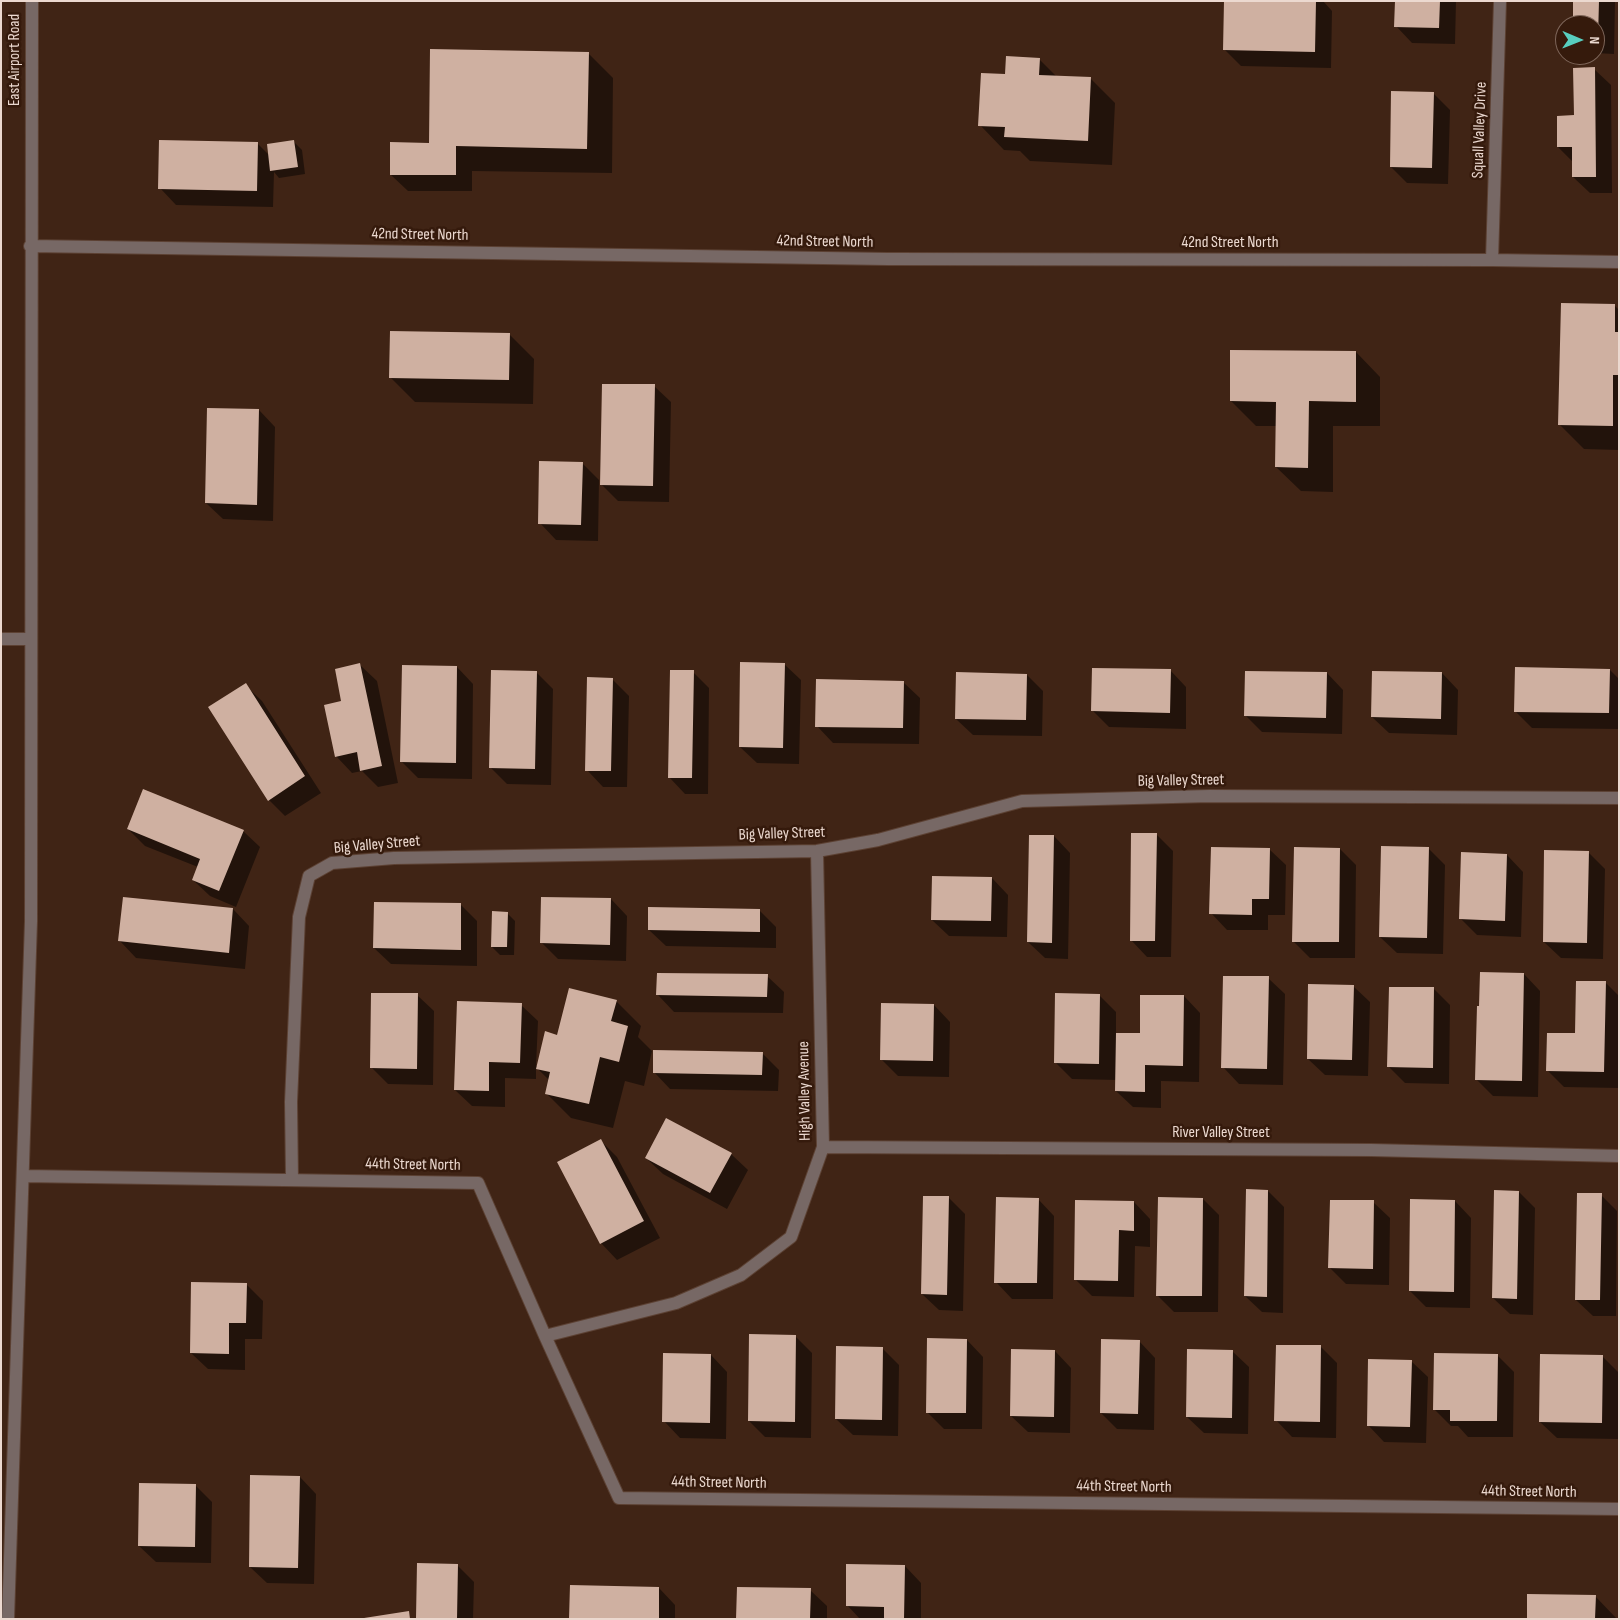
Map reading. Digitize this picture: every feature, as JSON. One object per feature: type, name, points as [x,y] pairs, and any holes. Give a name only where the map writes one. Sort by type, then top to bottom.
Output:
[{"type":"street","name":"East Airport Road","points":[[8,1619],[31,921],[30,246],[32,1]]},
{"type":"street","name":"Squall Valley Drive","points":[[1492,260],[1500,1]]},
{"type":"street","name":"42nd Street North","points":[[30,246],[888,259],[1619,262]]},
{"type":"street","points":[[1,639],[31,639]]},
{"type":"street","name":"Big Valley Street","points":[[292,1180],[291,1102],[299,918],[309,876],[332,863],[394,858],[817,851],[878,840],[1022,801],[1210,796],[1619,798]]},
{"type":"street","name":"High Valley Avenue","points":[[545,1336],[676,1303],[741,1275],[791,1237],[822,1147],[817,851]]},
{"type":"street","name":"River Valley Street","points":[[822,1147],[1371,1150],[1619,1156]]},
{"type":"street","name":"44th Street North","points":[[23,1176],[478,1183],[545,1336],[620,1498],[1619,1509]]},
{"type":"building","points":[[1224,1],[1316,1],[1315,52],[1223,50]]},
{"type":"building","points":[[1395,1],[1440,1],[1439,28],[1394,27]]},
{"type":"building","points":[[1573,1],[1599,1],[1599,15],[1573,15]]},
{"type":"building","points":[[430,49],[589,52],[587,149],[456,146],[456,175],[390,175],[390,142],[429,143]]},
{"type":"building","points":[[1006,56],[1040,58],[1039,75],[1091,77],[1088,141],[1004,137],[1005,127],[978,126],[981,73],[1005,74]]},
{"type":"building","points":[[1595,67],[1596,177],[1572,177],[1572,147],[1557,147],[1557,116],[1574,115],[1573,68]]},
{"type":"building","points":[[1391,91],[1434,92],[1432,168],[1390,167]]},
{"type":"building","points":[[159,140],[258,142],[257,191],[158,189]]},
{"type":"building","points":[[294,140],[298,167],[270,171],[267,144]]},
{"type":"building","points":[[1561,303],[1615,304],[1615,332],[1619,332],[1619,375],[1613,375],[1613,426],[1558,425]]},
{"type":"building","points":[[390,331],[510,333],[509,380],[389,378]]},
{"type":"building","points":[[1230,350],[1356,351],[1356,402],[1309,401],[1308,468],[1275,467],[1276,402],[1230,401]]},
{"type":"building","points":[[602,384],[655,384],[653,486],[600,485]]},
{"type":"building","points":[[207,408],[259,409],[257,505],[205,503]]},
{"type":"building","points":[[539,461],[583,462],[581,525],[538,524]]},
{"type":"building","points":[[740,662],[785,663],[783,748],[739,747]]},
{"type":"building","points":[[360,663],[382,766],[360,771],[357,752],[335,757],[324,705],[341,701],[335,669]]},
{"type":"building","points":[[402,665],[457,666],[456,763],[400,762]]},
{"type":"building","points":[[1515,667],[1610,669],[1609,713],[1514,712]]},
{"type":"building","points":[[1092,668],[1171,669],[1170,713],[1091,711]]},
{"type":"building","points":[[491,670],[537,671],[535,769],[489,768]]},
{"type":"building","points":[[670,670],[694,670],[692,778],[668,778]]},
{"type":"building","points":[[1245,671],[1327,672],[1326,718],[1244,716]]},
{"type":"building","points":[[1372,671],[1442,672],[1441,719],[1371,717]]},
{"type":"building","points":[[956,672],[1027,674],[1026,720],[955,719]]},
{"type":"building","points":[[587,677],[613,678],[611,771],[585,771]]},
{"type":"building","points":[[816,679],[904,681],[903,728],[815,727]]},
{"type":"building","points":[[246,683],[305,776],[268,801],[208,707]]},
{"type":"building","points":[[143,789],[244,830],[219,891],[192,880],[200,859],[127,829]]},
{"type":"building","points":[[1131,833],[1157,833],[1155,941],[1130,941]]},
{"type":"building","points":[[1029,835],[1054,835],[1052,943],[1027,942]]},
{"type":"building","points":[[1381,846],[1429,847],[1427,938],[1379,937]]},
{"type":"building","points":[[1211,847],[1270,848],[1269,899],[1252,899],[1252,915],[1209,914]]},
{"type":"building","points":[[1294,847],[1340,848],[1339,942],[1292,942]]},
{"type":"building","points":[[1544,850],[1589,851],[1587,943],[1543,942]]},
{"type":"building","points":[[1461,852],[1507,854],[1505,921],[1459,919]]},
{"type":"building","points":[[932,876],[992,877],[991,921],[931,920]]},
{"type":"building","points":[[123,897],[233,908],[229,953],[118,941]]},
{"type":"building","points":[[541,897],[611,898],[610,945],[540,943]]},
{"type":"building","points":[[374,902],[461,903],[461,950],[373,948]]},
{"type":"building","points":[[648,907],[760,909],[760,932],[648,930]]},
{"type":"building","points":[[492,911],[508,912],[507,947],[491,947]]},
{"type":"building","points":[[1480,972],[1524,973],[1522,1081],[1475,1080]]},
{"type":"building","points":[[657,973],[768,974],[767,997],[656,995]]},
{"type":"building","points":[[1223,976],[1269,976],[1267,1069],[1221,1068]]},
{"type":"building","points":[[1576,981],[1606,981],[1604,1072],[1546,1071],[1547,1033],[1575,1033]]},
{"type":"building","points":[[1308,984],[1354,985],[1352,1060],[1307,1059]]},
{"type":"building","points":[[1389,987],[1434,987],[1433,1068],[1387,1067]]},
{"type":"building","points":[[569,988],[617,1000],[611,1021],[628,1026],[619,1062],[600,1057],[589,1104],[545,1094],[550,1072],[536,1069],[545,1031],[557,1035]]},
{"type":"building","points":[[371,993],[418,993],[417,1069],[370,1068]]},
{"type":"building","points":[[1055,993],[1100,994],[1099,1064],[1054,1063]]},
{"type":"building","points":[[1140,995],[1184,995],[1183,1066],[1145,1065],[1145,1092],[1115,1091],[1116,1033],[1140,1033]]},
{"type":"building","points":[[457,1001],[522,1003],[520,1063],[489,1062],[489,1091],[454,1090]]},
{"type":"building","points":[[881,1003],[934,1004],[933,1061],[880,1060]]},
{"type":"building","points":[[653,1050],[763,1052],[762,1075],[653,1073]]},
{"type":"building","points":[[666,1118],[732,1153],[710,1193],[645,1158]]},
{"type":"building","points":[[601,1139],[644,1221],[600,1244],[557,1162]]},
{"type":"building","points":[[1246,1189],[1268,1190],[1267,1297],[1244,1296]]},
{"type":"building","points":[[1494,1190],[1519,1191],[1517,1299],[1492,1298]]},
{"type":"building","points":[[1577,1193],[1602,1193],[1600,1300],[1575,1300]]},
{"type":"building","points":[[923,1196],[949,1196],[947,1295],[921,1294]]},
{"type":"building","points":[[996,1197],[1039,1198],[1037,1283],[994,1283]]},
{"type":"building","points":[[1158,1197],[1203,1198],[1202,1296],[1156,1296]]},
{"type":"building","points":[[1410,1199],[1455,1200],[1454,1292],[1409,1291]]},
{"type":"building","points":[[1075,1200],[1134,1201],[1134,1231],[1119,1230],[1118,1281],[1074,1280]]},
{"type":"building","points":[[1330,1200],[1374,1200],[1373,1269],[1328,1268]]},
{"type":"building","points":[[191,1282],[247,1283],[246,1323],[229,1323],[229,1354],[190,1353]]},
{"type":"building","points":[[749,1334],[796,1335],[795,1422],[748,1421]]},
{"type":"building","points":[[927,1338],[967,1339],[966,1413],[926,1413]]},
{"type":"building","points":[[1101,1339],[1140,1340],[1138,1414],[1100,1413]]},
{"type":"building","points":[[1276,1345],[1321,1345],[1320,1422],[1274,1421]]},
{"type":"building","points":[[836,1346],[883,1347],[882,1420],[835,1419]]},
{"type":"building","points":[[1011,1349],[1055,1350],[1054,1417],[1010,1416]]},
{"type":"building","points":[[1187,1349],[1233,1350],[1232,1418],[1186,1417]]},
{"type":"building","points":[[663,1353],[711,1354],[710,1423],[662,1422]]},
{"type":"building","points":[[1434,1353],[1498,1354],[1497,1421],[1450,1421],[1450,1410],[1433,1410]]},
{"type":"building","points":[[1540,1354],[1603,1355],[1602,1423],[1539,1422]]},
{"type":"building","points":[[1368,1359],[1412,1360],[1410,1427],[1367,1426]]},
{"type":"building","points":[[250,1475],[300,1476],[298,1568],[249,1567]]},
{"type":"building","points":[[139,1483],[196,1484],[195,1547],[138,1546]]},
{"type":"building","points":[[417,1563],[458,1564],[457,1619],[416,1618]]},
{"type":"building","points":[[846,1564],[905,1565],[904,1619],[884,1619],[884,1607],[846,1606]]},
{"type":"building","points":[[570,1585],[659,1587],[659,1619],[569,1619]]},
{"type":"building","points":[[737,1587],[811,1588],[810,1619],[736,1619]]},
{"type":"building","points":[[1527,1594],[1596,1595],[1595,1619],[1527,1619]]},
{"type":"building","points":[[409,1611],[410,1619],[364,1619],[364,1618]]}]
